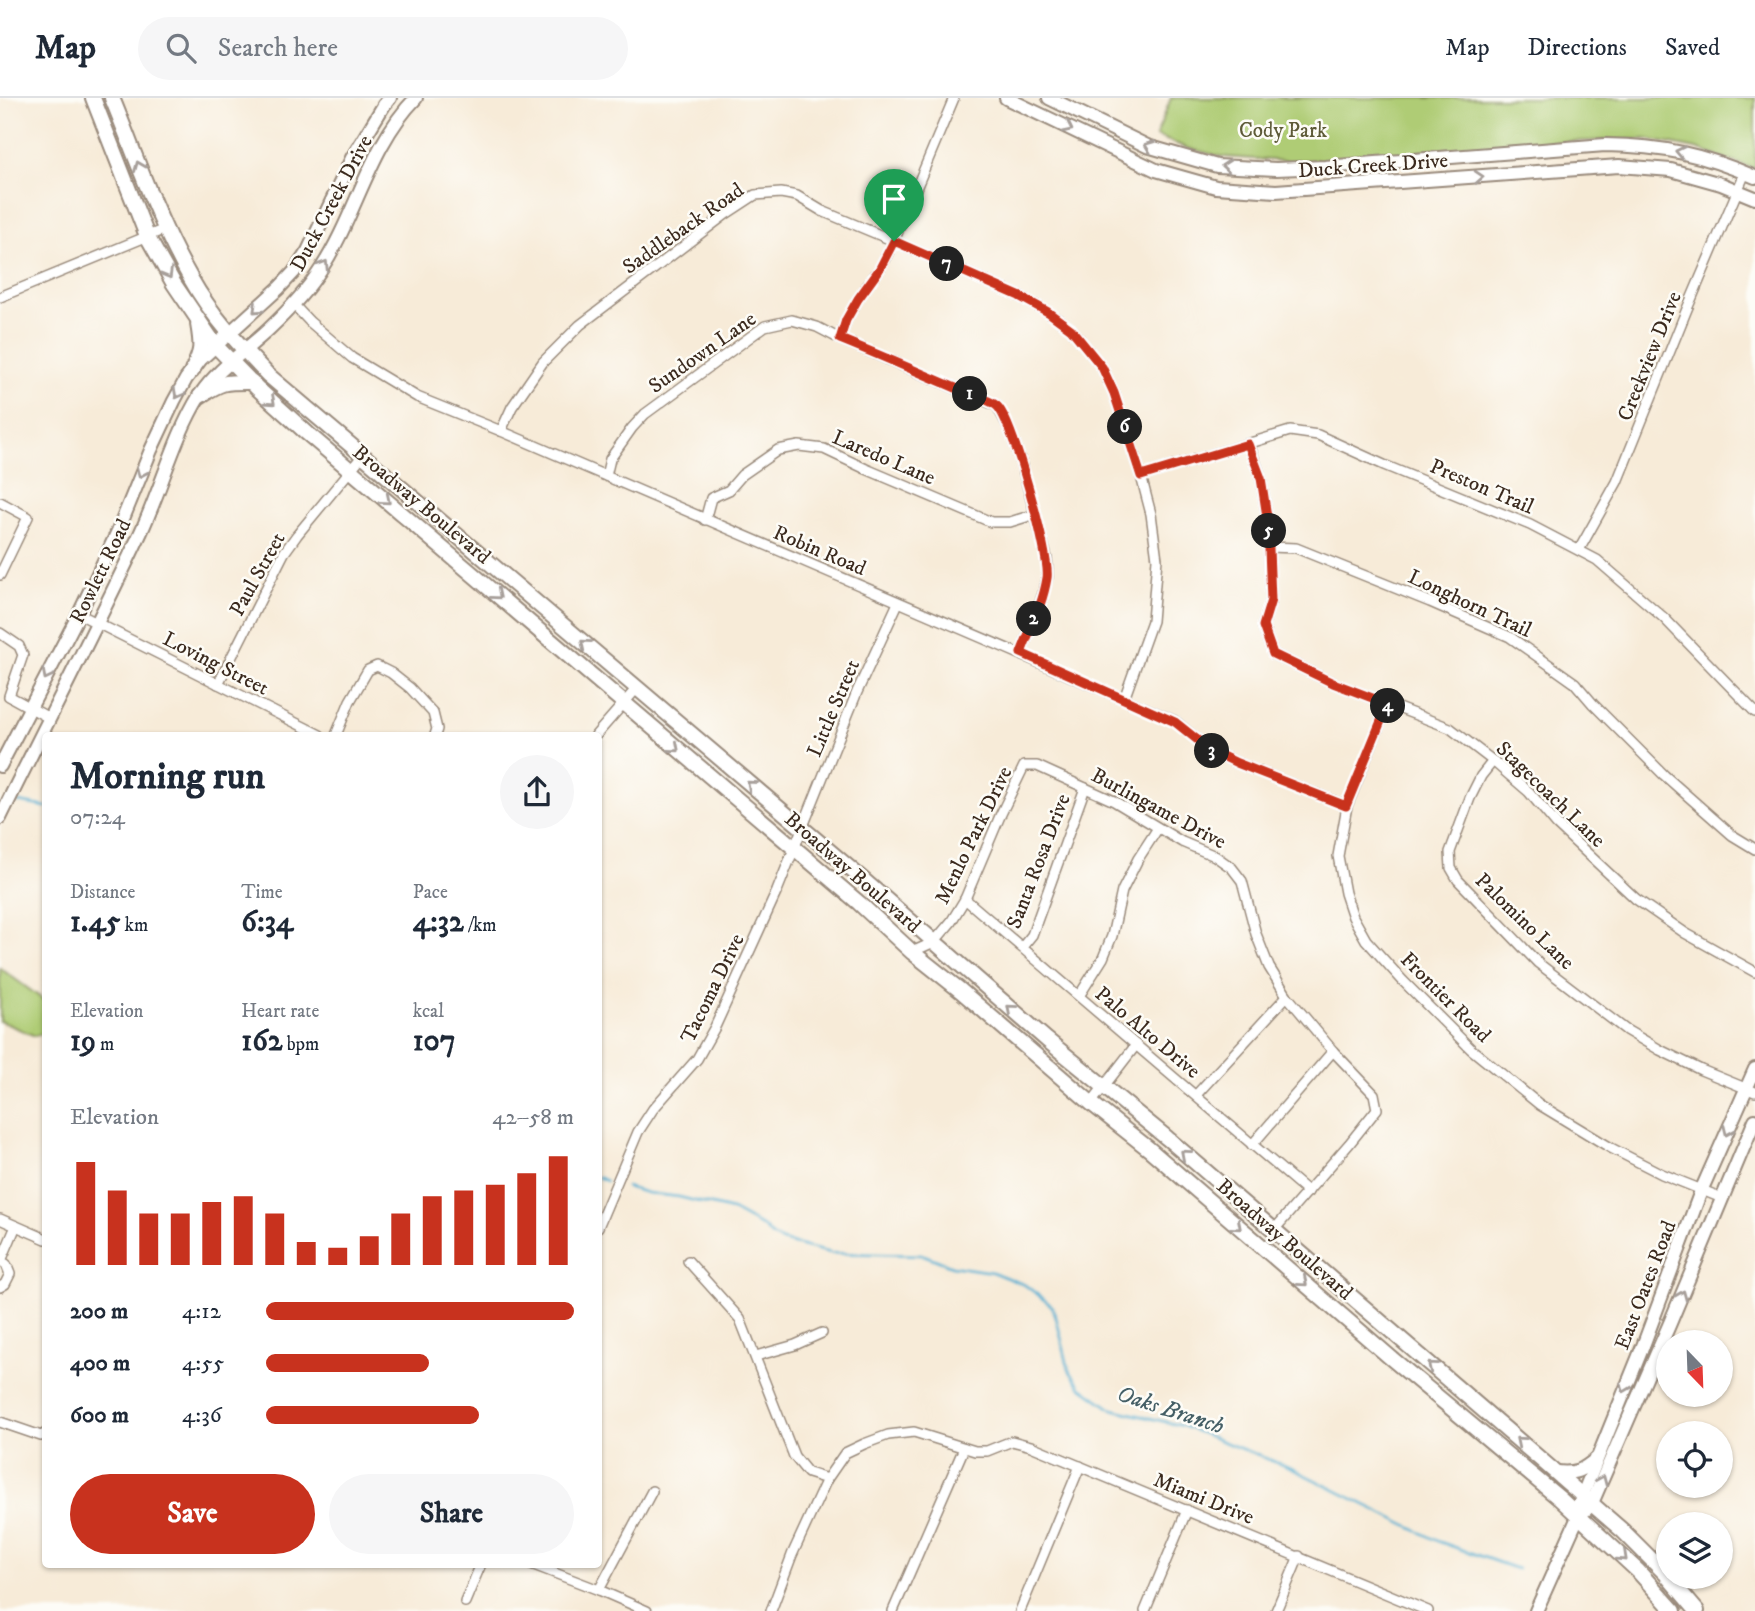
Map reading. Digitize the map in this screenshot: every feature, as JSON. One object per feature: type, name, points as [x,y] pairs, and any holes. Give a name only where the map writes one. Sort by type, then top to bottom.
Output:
[{"type":"main road","name":"Broadway Boulevard","points":[[93,98],[147,236],[174,284],[216,345],[251,382],[308,434],[859,903],[912,952],[1149,1149],[1551,1492],[1638,1571],[1674,1611]]},
{"type":"main road","name":"Broadway Boulevard","points":[[112,98],[165,229],[192,281],[230,333],[268,375],[1047,1040],[1167,1138],[1587,1499],[1656,1564]]},
{"type":"main road","name":"Duck Creek Drive","points":[[216,345],[286,281],[309,251],[352,158],[383,105],[390,98]]},
{"type":"main road","name":"Duck Creek Drive","points":[[244,350],[269,329],[313,281],[328,259],[373,161],[405,109],[416,98]]},
{"type":"main road","name":"Duck Creek Drive","points":[[1006,98],[1156,170],[1216,187],[1276,191],[1619,166],[1671,170],[1721,184],[1755,198]]},
{"type":"main road","name":"Duck Creek Drive","points":[[1049,98],[1147,146],[1217,166],[1276,169],[1325,167],[1629,145],[1676,150],[1750,175]]},
{"type":"main road","points":[[1115,151],[1122,134]]},
{"type":"main road","points":[[1276,169],[1276,191]]},
{"type":"main road","points":[[191,371],[200,354],[202,342],[198,319]]},
{"type":"main road","name":"Rowlett Road","points":[[0,766],[79,614],[174,401],[191,371],[216,345]]},
{"type":"main road","name":"Rowlett Road","points":[[0,818],[143,528],[184,427],[200,396],[209,383],[244,350]]},
{"type":"main road","points":[[200,396],[228,381],[251,382]]},
{"type":"main road","points":[[132,495],[152,505]]},
{"type":"main road","points":[[445,551],[459,536]]},
{"type":"main road","name":"East Oates Road","points":[[1536,1611],[1578,1517],[1585,1512],[1597,1458],[1702,1191],[1751,1091],[1755,1069]]},
{"type":"main road","name":"East Oates Road","points":[[1667,1330],[1755,1120]]},
{"type":"main road","points":[[1643,1346],[1656,1351]]},
{"type":"main road","name":"East Oates Road","points":[[1587,1499],[1656,1356]]},
{"type":"main road","points":[[1556,1472],[1577,1472],[1585,1469],[1597,1458]]},
{"type":"main road","name":"Broadway Boulevard","points":[[1679,1589],[1697,1611]]},
{"type":"street","points":[[840,339],[852,309],[879,270],[894,241],[954,98]]},
{"type":"street","name":"Creekview Drive","points":[[1579,550],[1617,482],[1737,191],[1750,175]]},
{"type":"street","name":"Saddleback Road","points":[[501,430],[512,407],[543,362],[580,325],[755,195],[781,193],[797,197],[822,211],[1019,296],[1048,312],[1071,329],[1102,367],[1114,393],[1141,476],[1157,559],[1152,621],[1124,699]]},
{"type":"street","points":[[0,297],[165,229]]},
{"type":"street","name":"Robin Road","points":[[293,304],[352,358],[417,397],[501,430],[898,603],[1021,653],[1175,722],[1210,750],[1237,763],[1346,806]]},
{"type":"street","name":"Sundown Lane","points":[[606,476],[610,459],[645,414],[765,326],[792,320],[817,327],[997,406],[1017,450],[1047,558],[1048,576],[1021,653]]},
{"type":"street","name":"Preston Trail","points":[[1141,476],[1290,431],[1318,435],[1530,525],[1597,560],[1664,618],[1755,712]]},
{"type":"street","name":"Stagecoach Lane","points":[[1248,444],[1261,478],[1268,523],[1271,600],[1263,626],[1273,654],[1333,683],[1450,728],[1529,792],[1557,825],[1636,899],[1685,933],[1755,972]]},
{"type":"street","name":"Laredo Lane","points":[[705,520],[711,498],[729,490],[742,475],[778,450],[799,446],[824,449],[991,522],[1010,522],[1036,514]]},
{"type":"street","name":"Paul Street","points":[[218,684],[284,554],[363,454]]},
{"type":"street","points":[[0,502],[28,517],[0,575]]},
{"type":"street","name":"Longhorn Trail","points":[[1270,547],[1296,548],[1510,637],[1575,683],[1664,775],[1732,835],[1755,849]]},
{"type":"street","name":"Little Street","points":[[803,829],[857,692],[898,603]]},
{"type":"street","name":"Loving Street","points":[[79,614],[314,732]]},
{"type":"street","points":[[0,633],[19,646],[23,655],[9,696],[48,718]]},
{"type":"street","points":[[337,732],[350,701],[368,670],[377,666],[410,688],[433,713],[436,732]]},
{"type":"street","points":[[599,732],[637,688]]},
{"type":"street","name":"Frontier Road","points":[[1388,704],[1346,806],[1338,856],[1345,893],[1366,940],[1471,1049],[1540,1105],[1611,1148],[1662,1174],[1722,1198]]},
{"type":"street","name":"Palomino Lane","points":[[1493,761],[1481,776],[1450,852],[1451,869],[1458,880],[1538,963],[1626,1031],[1690,1065],[1751,1091]]},
{"type":"street","name":"Menlo Park Drive","points":[[912,952],[934,942],[951,922],[965,899],[1024,766],[1037,766]]},
{"type":"street","name":"Burlingame Drive","points":[[1037,766],[1114,801],[1182,842],[1215,856],[1232,868],[1242,881],[1255,934],[1269,967],[1287,996],[1374,1094],[1377,1109],[1308,1192]]},
{"type":"street","name":"Santa Rosa Drive","points":[[1023,947],[1032,935],[1085,788]]},
{"type":"street","points":[[1079,996],[1103,958],[1112,936],[1122,891],[1158,828]]},
{"type":"street","name":"Tacoma Drive","points":[[602,1218],[638,1132],[653,1109],[697,1059],[715,1027],[803,829]]},
{"type":"street","name":"Palo Alto Drive","points":[[965,899],[1308,1192]]},
{"type":"street","points":[[1196,1096],[1287,996]]},
{"type":"street","points":[[1091,1103],[1136,1045]]},
{"type":"street","points":[[1252,1145],[1334,1051]]},
{"type":"street","points":[[1273,1231],[1308,1192]]},
{"type":"street","points":[[0,1219],[42,1237]]},
{"type":"street","points":[[0,1287],[5,1284],[10,1274],[9,1269],[0,1261],[16,1226]]},
{"type":"street","points":[[688,1261],[740,1319],[794,1456],[808,1473],[827,1479]]},
{"type":"street","points":[[756,1356],[795,1345],[822,1333]]},
{"type":"street","points":[[0,1422],[42,1435]]},
{"type":"street","name":"Miami Drive","points":[[771,1611],[792,1555],[827,1479],[845,1452],[888,1435],[914,1432],[975,1451],[987,1451],[1012,1441],[1031,1446],[1299,1556],[1405,1606],[1428,1611]]},
{"type":"street","points":[[893,1611],[964,1448]]},
{"type":"street","points":[[1020,1611],[1080,1466]]},
{"type":"street","points":[[599,1590],[652,1491]]},
{"type":"street","points":[[1145,1611],[1187,1510]]},
{"type":"street","points":[[1276,1611],[1299,1556]]},
{"type":"street","points":[[465,1602],[479,1568]]},
{"type":"street","points":[[541,1568],[647,1611]]},
{"type":"green space","name":"Cody Park","points":[[1171,98],[1755,98],[1755,169],[1696,149],[1646,139],[1528,143],[1324,160],[1284,161],[1223,157],[1187,148],[1156,136]]},
{"type":"green space","points":[[0,968],[42,999],[42,1034],[35,1036],[0,1021]]},
{"type":"waterway","name":"Oaks Branch","points":[[18,802],[42,806]]},
{"type":"waterway","name":"Oaks Branch","points":[[602,1179],[606,1181]]},
{"type":"waterway","name":"Oaks Branch","points":[[626,1187],[732,1210],[782,1241],[830,1253],[924,1255],[952,1266],[992,1272],[1025,1285],[1052,1306],[1069,1370],[1081,1387],[1112,1409],[1183,1426],[1293,1469],[1440,1542],[1517,1569]]},
{"type":"route","points":[[894,241],[1019,296],[1071,329],[1102,367],[1114,393],[1141,476],[1248,444],[1261,478],[1268,523],[1271,600],[1263,626],[1273,654],[1333,683],[1388,704],[1346,806],[1237,763],[1210,750],[1175,722],[1021,653],[1048,576],[1047,558],[1021,462],[1009,428],[997,406],[840,339],[846,320],[879,270],[894,241]]}]
